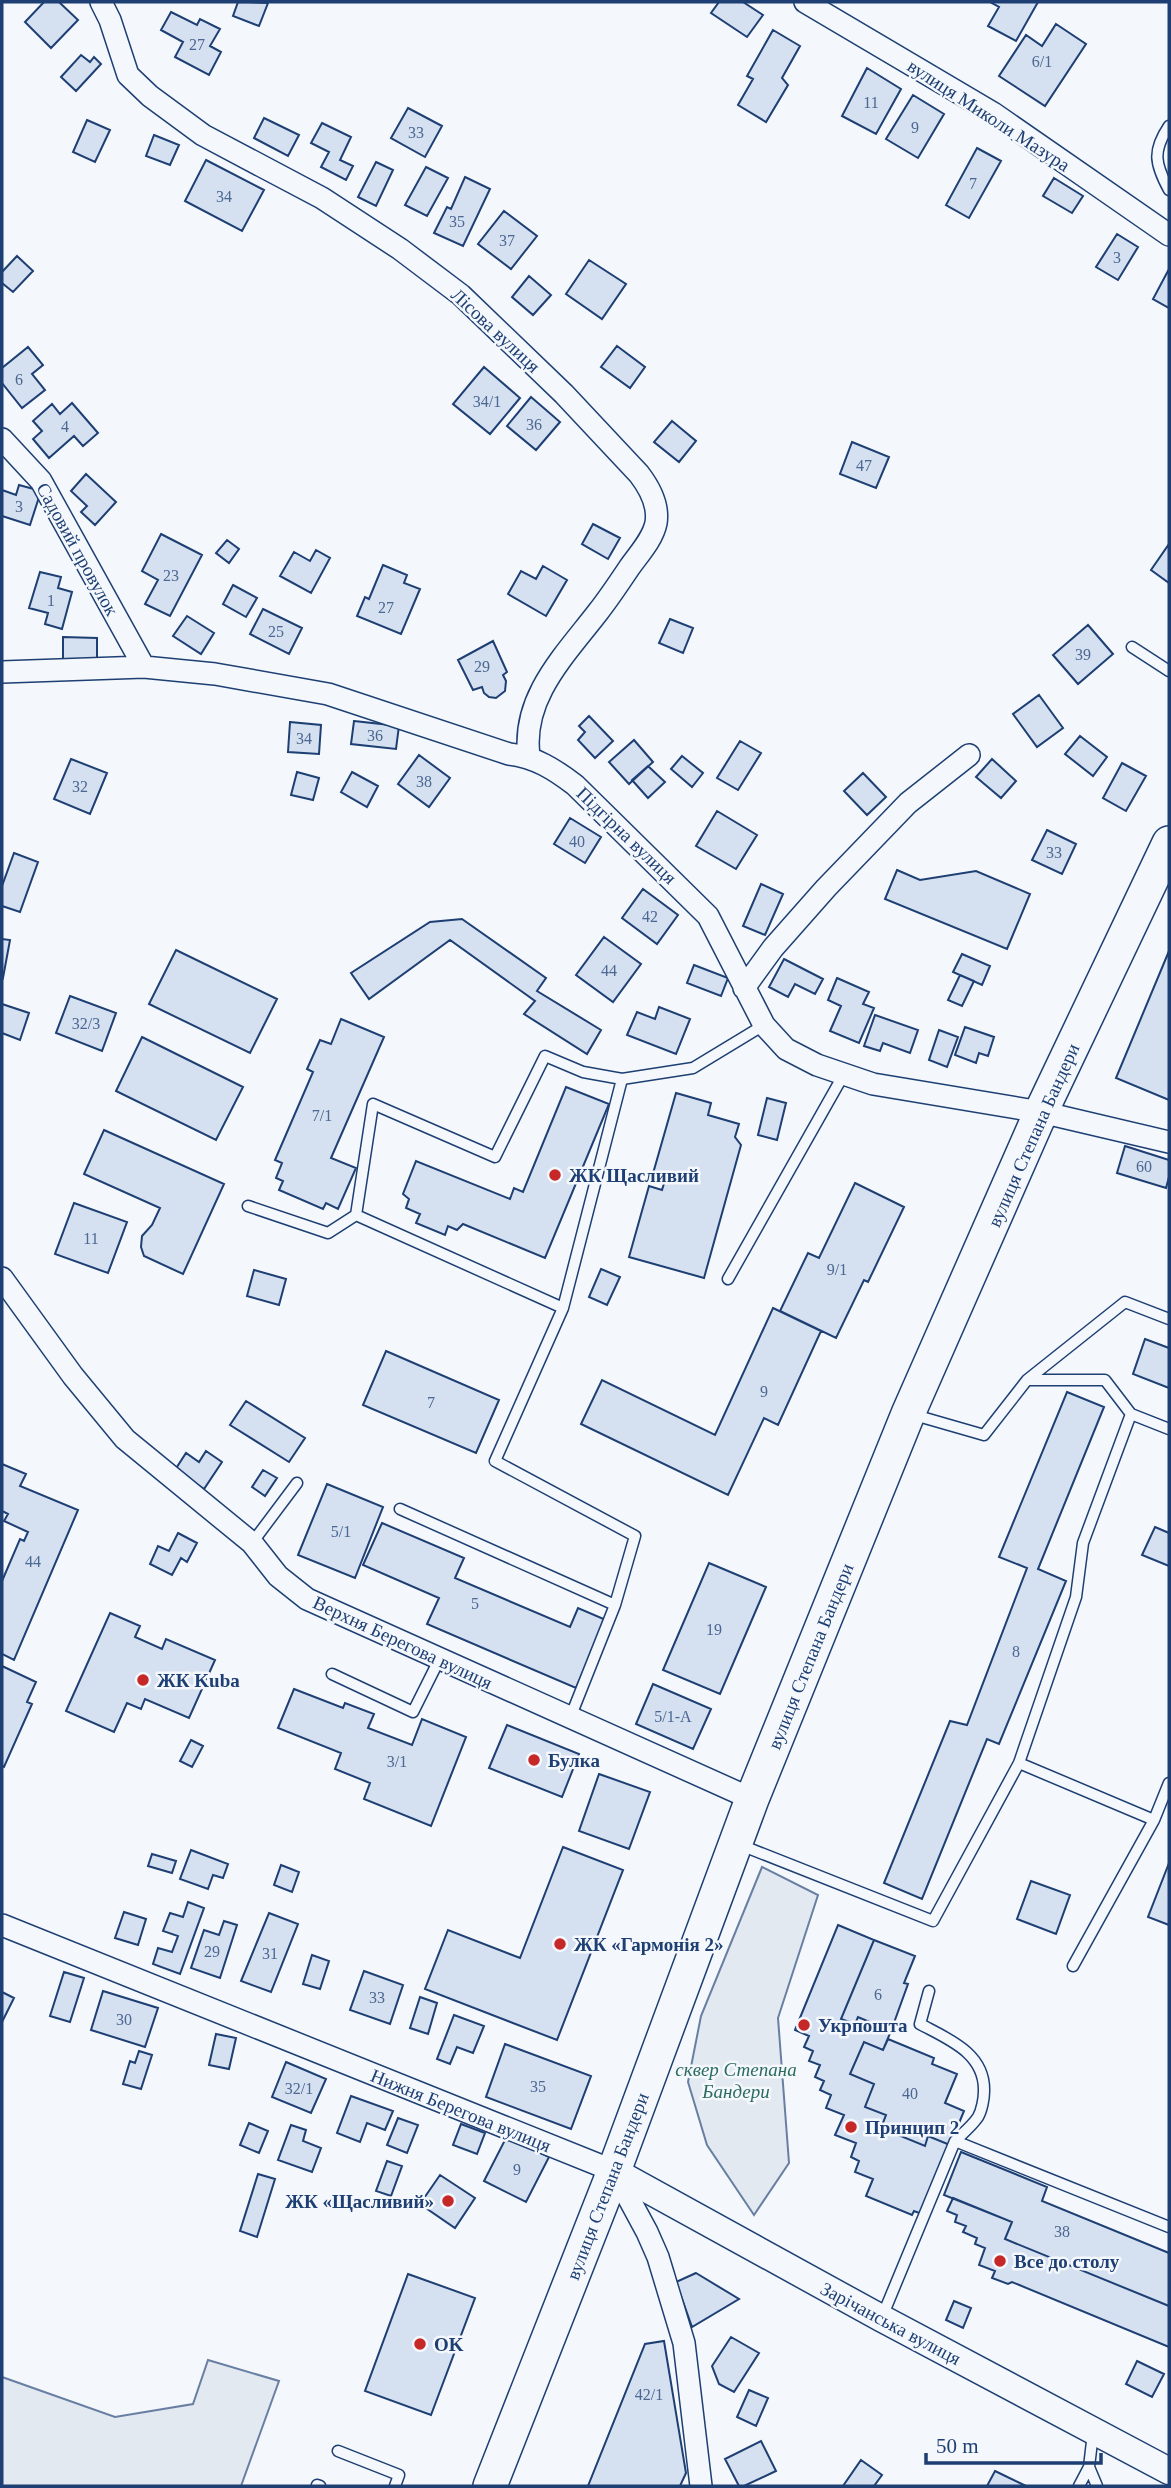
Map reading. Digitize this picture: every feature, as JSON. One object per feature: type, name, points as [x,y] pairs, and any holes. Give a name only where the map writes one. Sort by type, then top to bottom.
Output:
[{"type":"main road","name":"вулиця Степана Бандери","points":[[490,2486],[614,2171],[752,1799],[908,1414],[1041,1112],[1169,843]]},
{"type":"street","name":"Лісова вулиця","points":[[101,2],[110,20],[128,75],[150,96],[203,135],[322,198],[400,249],[461,295],[564,394],[649,488],[655,504],[656,522],[648,541],[599,611],[557,663],[548,679],[530,717],[526,737],[529,756]]},
{"type":"street","name":"вулиця Миколи Мазура","points":[[805,2],[993,113],[1169,235]]},
{"type":"street","name":"Садовий провулок","points":[[2,439],[41,481],[144,667]]},
{"type":"street","name":"Підгірна вулиця","points":[[2,672],[144,667],[215,674],[328,694],[509,754],[529,756],[556,770],[575,785],[708,916],[764,1025],[786,1049],[817,1065],[873,1084],[1041,1112],[1169,1142]]},
{"type":"street","points":[[744,988],[772,948],[835,878],[908,803],[969,755]]},
{"type":"street","name":"Верхня Берегова вулиця","points":[[2,1278],[73,1376],[125,1439],[252,1543],[278,1576],[307,1599],[752,1799]]},
{"type":"street","name":"Нижня Берегова вулиця","points":[[2,1925],[614,2171]]},
{"type":"street","points":[[614,2171],[658,2257],[684,2343],[701,2486]]},
{"type":"street","name":"Зарічанська вулиця","points":[[614,2171],[1093,2431],[1167,2465]]},
{"type":"lane","points":[[1169,126],[1161,138],[1156,156],[1160,173],[1169,190]]},
{"type":"lane","points":[[1132,647],[1169,671]]},
{"type":"lane","points":[[248,1206],[328,1233],[356,1215],[373,1104],[495,1157],[545,1056],[583,1072],[622,1079],[693,1068],[764,1025]]},
{"type":"lane","points":[[728,1279],[844,1074]]},
{"type":"lane","points":[[570,1718],[615,1605],[635,1536],[495,1461],[563,1308],[622,1079]]},
{"type":"lane","points":[[356,1215],[563,1308]]},
{"type":"lane","points":[[908,1414],[984,1435],[1027,1380],[1104,1316],[1125,1302],[1169,1319]]},
{"type":"lane","points":[[1027,1380],[1105,1380],[1131,1415],[1169,1429]]},
{"type":"lane","points":[[736,1843],[933,1921],[1019,1763],[1076,1597],[1083,1542],[1131,1415]]},
{"type":"lane","points":[[252,1543],[297,1483]]},
{"type":"lane","points":[[400,1509],[615,1605]]},
{"type":"lane","points":[[332,1674],[413,1712],[439,1660]]},
{"type":"lane","points":[[1019,1763],[1154,1820]]},
{"type":"lane","points":[[1073,1966],[1154,1820],[1169,1783]]},
{"type":"lane","points":[[881,2318],[955,2141],[978,2116],[984,2096],[984,2082],[977,2061],[962,2047],[920,2024],[929,1991]]},
{"type":"lane","points":[[955,2141],[1169,2227]]},
{"type":"lane","points":[[1079,2486],[1089,2467],[1093,2431]]},
{"type":"lane","points":[[338,2451],[399,2475],[395,2486]]},
{"type":"lane","points":[[1089,2467],[1097,2486]]},
{"type":"green space","name":"сквер Степана Бандери","points":[[762,1867],[818,1895],[778,2018],[789,2163],[754,2215],[707,2145],[688,2082],[701,2016]]},
{"type":"green space","points":[[208,2360],[279,2381],[241,2486],[2,2486],[2,2377],[115,2417],[193,2404]]},
{"type":"building","points":[[44,2],[59,2],[78,20],[51,48],[25,22]]},
{"type":"building","points":[[238,2],[268,3],[259,26],[233,16]]},
{"type":"building","points":[[719,2],[743,2],[763,15],[747,37],[711,13]]},
{"type":"building","points":[[990,2],[1038,2],[1016,41],[988,26],[999,7]]},
{"type":"building","points":[[171,12],[197,25],[200,19],[220,29],[210,46],[221,52],[209,75],[175,57],[183,42],[161,30]]},
{"type":"building","points":[[1056,24],[1086,44],[1045,106],[999,76],[1026,35],[1042,46]]},
{"type":"building","points":[[773,30],[800,46],[782,78],[788,85],[766,122],[738,105],[753,79],[747,76]]},
{"type":"building","points":[[81,55],[90,62],[94,57],[101,64],[76,91],[61,77]]},
{"type":"building","points":[[867,68],[901,89],[876,134],[842,116]]},
{"type":"building","points":[[913,95],[944,114],[918,158],[886,139]]},
{"type":"building","points":[[408,108],[442,126],[425,157],[391,138]]},
{"type":"building","points":[[264,118],[299,135],[288,156],[254,138]]},
{"type":"building","points":[[87,120],[110,130],[95,162],[73,152]]},
{"type":"building","points":[[322,123],[351,137],[340,160],[353,166],[346,180],[321,167],[329,152],[311,143]]},
{"type":"building","points":[[154,135],[179,145],[170,165],[146,156]]},
{"type":"building","points":[[977,148],[1001,161],[969,218],[946,205]]},
{"type":"building","points":[[206,160],[264,190],[242,231],[185,201]]},
{"type":"building","points":[[376,162],[393,170],[376,206],[358,197]]},
{"type":"building","points":[[426,167],[448,178],[427,216],[405,205]]},
{"type":"building","points":[[465,177],[490,189],[463,246],[434,233],[447,207],[451,209]]},
{"type":"building","points":[[1054,178],[1083,196],[1072,213],[1043,196]]},
{"type":"building","points":[[504,211],[537,236],[511,269],[478,244]]},
{"type":"building","points":[[1117,234],[1138,247],[1118,280],[1096,267]]},
{"type":"building","points":[[17,256],[33,271],[13,292],[2,283],[2,272]]},
{"type":"building","points":[[589,260],[626,284],[602,319],[566,294]]},
{"type":"building","points":[[1169,269],[1169,308],[1153,299]]},
{"type":"building","points":[[529,276],[551,295],[533,315],[512,297]]},
{"type":"building","points":[[617,346],[645,367],[630,388],[601,367]]},
{"type":"building","points":[[28,347],[43,365],[32,374],[45,390],[22,408],[2,383],[2,368]]},
{"type":"building","points":[[484,367],[520,398],[490,434],[453,404]]},
{"type":"building","points":[[531,397],[560,422],[536,450],[507,426]]},
{"type":"building","points":[[72,403],[98,433],[83,446],[74,436],[49,458],[33,439],[42,431],[33,421],[52,404],[60,414]]},
{"type":"building","points":[[672,421],[696,441],[679,462],[654,442]]},
{"type":"building","points":[[852,442],[889,457],[876,488],[840,474]]},
{"type":"building","points":[[86,474],[116,502],[95,525],[81,512],[87,506],[71,491]]},
{"type":"building","points":[[19,485],[41,491],[30,525],[2,516],[2,490],[16,495]]},
{"type":"building","points":[[593,524],[620,538],[608,559],[582,544]]},
{"type":"building","points":[[161,534],[202,555],[170,616],[145,604],[158,580],[142,571]]},
{"type":"building","points":[[227,540],[239,549],[229,563],[216,553]]},
{"type":"building","points":[[1169,544],[1169,583],[1151,570]]},
{"type":"building","points":[[316,550],[330,558],[311,593],[280,576],[294,552],[310,561]]},
{"type":"building","points":[[383,565],[407,575],[404,583],[420,589],[401,634],[357,616],[365,597],[369,599]]},
{"type":"building","points":[[543,566],[567,580],[546,616],[508,594],[521,571],[536,579]]},
{"type":"building","points":[[40,572],[61,577],[58,588],[72,592],[62,629],[45,624],[48,613],[29,608]]},
{"type":"building","points":[[233,585],[257,598],[246,617],[223,604]]},
{"type":"building","points":[[263,609],[302,628],[289,654],[250,634]]},
{"type":"building","points":[[187,616],[214,633],[201,654],[173,636]]},
{"type":"building","points":[[670,619],[693,628],[683,653],[659,643]]},
{"type":"building","points":[[1088,625],[1113,654],[1078,684],[1053,655]]},
{"type":"building","points":[[63,637],[97,638],[97,659],[63,659]]},
{"type":"building","points":[[493,641],[507,672],[503,675],[506,681],[505,691],[496,698],[489,697],[482,687],[473,690],[458,660]]},
{"type":"building","points":[[1039,695],[1063,728],[1037,747],[1013,714]]},
{"type":"building","points":[[589,716],[613,741],[595,758],[578,740],[585,732],[579,726]]},
{"type":"building","points":[[354,721],[399,726],[396,749],[351,744]]},
{"type":"building","points":[[290,722],[321,725],[319,754],[288,752]]},
{"type":"building","points":[[1080,736],[1107,757],[1093,776],[1065,754]]},
{"type":"building","points":[[634,740],[653,762],[629,784],[609,762]]},
{"type":"building","points":[[740,741],[761,753],[738,790],[717,778]]},
{"type":"building","points":[[419,755],[450,778],[429,807],[398,784]]},
{"type":"building","points":[[682,756],[703,773],[692,787],[671,769]]},
{"type":"building","points":[[71,759],[107,773],[90,814],[54,799]]},
{"type":"building","points":[[992,759],[1016,781],[1001,798],[976,777]]},
{"type":"building","points":[[1122,763],[1146,776],[1126,811],[1103,798]]},
{"type":"building","points":[[648,766],[665,782],[648,798],[632,780]]},
{"type":"building","points":[[297,772],[319,778],[313,800],[291,795]]},
{"type":"building","points":[[352,772],[378,786],[367,807],[341,792]]},
{"type":"building","points":[[863,773],[886,797],[867,815],[844,791]]},
{"type":"building","points":[[717,811],[757,835],[736,869],[696,846]]},
{"type":"building","points":[[570,818],[601,837],[585,863],[554,844]]},
{"type":"building","points":[[1047,830],[1076,844],[1062,874],[1032,860]]},
{"type":"building","points":[[14,853],[38,862],[20,912],[2,906],[2,886]]},
{"type":"building","points":[[897,870],[920,880],[976,871],[1030,894],[1007,949],[885,899]]},
{"type":"building","points":[[761,884],[783,894],[765,935],[743,926]]},
{"type":"building","points":[[643,889],[678,915],[657,944],[622,918]]},
{"type":"building","points":[[462,919],[546,978],[537,991],[601,1030],[587,1054],[524,1014],[535,1001],[450,940],[369,999],[351,973],[430,922]]},
{"type":"building","points":[[604,937],[641,964],[613,1002],[576,975]]},
{"type":"building","points":[[2,939],[10,940],[3,978],[2,977]]},
{"type":"building","points":[[176,950],[277,999],[250,1053],[149,1004]]},
{"type":"building","points":[[1169,951],[1169,1100],[1116,1078]]},
{"type":"building","points":[[962,954],[990,966],[982,985],[953,972]]},
{"type":"building","points":[[784,959],[823,979],[815,994],[795,984],[788,997],[769,987]]},
{"type":"building","points":[[694,965],[728,978],[721,996],[687,983]]},
{"type":"building","points":[[960,975],[974,981],[962,1006],[948,1000]]},
{"type":"building","points":[[837,978],[869,992],[863,1004],[874,1008],[859,1043],[830,1031],[841,1006],[828,1000]]},
{"type":"building","points":[[70,996],[116,1013],[102,1051],[56,1033]]},
{"type":"building","points":[[2,1004],[29,1013],[20,1040],[2,1033]]},
{"type":"building","points":[[659,1007],[690,1019],[676,1054],[627,1035],[637,1012],[655,1019]]},
{"type":"building","points":[[875,1015],[918,1030],[910,1053],[883,1043],[880,1051],[864,1046]]},
{"type":"building","points":[[341,1019],[384,1037],[331,1158],[356,1168],[338,1209],[326,1203],[323,1209],[279,1190],[283,1181],[276,1178],[282,1163],[275,1160],[313,1072],[307,1069],[320,1040],[331,1044]]},
{"type":"building","points":[[965,1027],[994,1037],[988,1056],[979,1053],[976,1063],[955,1055]]},
{"type":"building","points":[[939,1030],[958,1037],[947,1067],[929,1060]]},
{"type":"building","points":[[142,1037],[243,1087],[216,1140],[116,1091]]},
{"type":"building","name":"ЖК Щасливий","points":[[566,1087],[609,1104],[545,1258],[463,1224],[457,1230],[448,1226],[445,1235],[416,1223],[420,1214],[406,1208],[409,1199],[403,1194],[416,1161],[510,1199],[514,1188],[523,1192]]},
{"type":"building","points":[[676,1093],[711,1103],[708,1115],[739,1124],[735,1137],[741,1145],[704,1278],[629,1257],[649,1186],[662,1190],[665,1180],[652,1177]]},
{"type":"building","points":[[767,1098],[786,1103],[777,1140],[758,1135]]},
{"type":"building","points":[[104,1130],[224,1184],[183,1274],[144,1256],[142,1236],[152,1225],[160,1208],[84,1174]]},
{"type":"building","points":[[1125,1146],[1169,1160],[1166,1188],[1117,1173]]},
{"type":"building","points":[[855,1183],[904,1207],[868,1282],[864,1280],[836,1338],[780,1311],[808,1253],[819,1258]]},
{"type":"building","points":[[74,1203],[127,1222],[108,1273],[55,1254]]},
{"type":"building","points":[[601,1269],[620,1277],[607,1305],[589,1297]]},
{"type":"building","points":[[254,1270],[286,1279],[279,1305],[247,1296]]},
{"type":"building","points":[[773,1308],[821,1331],[778,1425],[764,1418],[728,1495],[581,1424],[602,1380],[715,1435]]},
{"type":"building","points":[[1145,1339],[1169,1348],[1169,1388],[1133,1374]]},
{"type":"building","points":[[386,1351],[499,1400],[476,1453],[363,1405]]},
{"type":"building","points":[[1067,1392],[1104,1407],[1038,1569],[1066,1581],[999,1744],[987,1739],[922,1899],[884,1883],[950,1721],[967,1725],[1027,1568],[999,1557]]},
{"type":"building","points":[[246,1401],[305,1438],[289,1462],[230,1425]]},
{"type":"building","points":[[206,1451],[222,1462],[204,1489],[175,1470],[186,1453],[199,1462]]},
{"type":"building","points":[[2,1464],[26,1474],[20,1486],[78,1510],[14,1660],[2,1654],[2,1581],[20,1539],[24,1541],[28,1532],[4,1521],[8,1514],[2,1511]]},
{"type":"building","points":[[263,1470],[277,1478],[265,1496],[252,1487]]},
{"type":"building","points":[[327,1484],[383,1507],[355,1578],[298,1555]]},
{"type":"building","points":[[382,1523],[464,1558],[455,1578],[570,1627],[578,1608],[606,1620],[576,1688],[427,1624],[439,1598],[363,1565]]},
{"type":"building","points":[[1155,1527],[1169,1533],[1169,1566],[1142,1555]]},
{"type":"building","points":[[178,1533],[197,1543],[187,1562],[181,1558],[172,1575],[150,1564],[158,1546],[169,1551]]},
{"type":"building","points":[[709,1563],[766,1587],[720,1694],[663,1670]]},
{"type":"building","name":"ЖК Kuba","points":[[110,1613],[140,1626],[135,1637],[162,1649],[166,1639],[215,1660],[189,1718],[145,1699],[141,1709],[127,1703],[114,1732],[66,1711]]},
{"type":"building","points":[[2,1666],[36,1682],[27,1702],[32,1704],[4,1767],[2,1766]]},
{"type":"building","points":[[653,1684],[711,1709],[693,1749],[636,1724]]},
{"type":"building","points":[[294,1689],[343,1708],[345,1703],[374,1714],[368,1728],[412,1745],[422,1719],[466,1737],[431,1826],[364,1799],[370,1783],[335,1769],[341,1753],[278,1728]]},
{"type":"building","points":[[507,1725],[579,1754],[562,1797],[489,1768]]},
{"type":"building","points":[[191,1740],[203,1746],[192,1767],[180,1761]]},
{"type":"building","points":[[599,1774],[650,1792],[629,1849],[579,1831]]},
{"type":"building","name":"ЖК «Гармонія 2»","points":[[563,1847],[623,1870],[557,2040],[425,1989],[448,1930],[520,1958]]},
{"type":"building","points":[[191,1850],[228,1864],[223,1878],[213,1875],[208,1889],[180,1879]]},
{"type":"building","points":[[152,1854],[176,1861],[172,1873],[148,1866]]},
{"type":"building","points":[[1169,1863],[1169,1925],[1148,1917]]},
{"type":"building","points":[[281,1865],[299,1872],[292,1892],[274,1885]]},
{"type":"building","points":[[1031,1881],[1070,1895],[1056,1934],[1017,1919]]},
{"type":"building","points":[[188,1902],[204,1908],[180,1974],[153,1964],[158,1948],[172,1952],[178,1936],[163,1931],[170,1913],[183,1917]]},
{"type":"building","points":[[124,1912],[146,1919],[138,1945],[115,1938]]},
{"type":"building","points":[[269,1913],[298,1924],[271,1992],[241,1981]]},
{"type":"building","points":[[224,1921],[237,1925],[220,1978],[191,1968],[204,1930],[219,1935]]},
{"type":"building","points":[[838,1925],[874,1940],[841,2019],[855,2024],[858,2017],[891,2031],[883,2050],[864,2042],[850,2074],[874,2084],[865,2107],[886,2115],[881,2128],[925,2146],[928,2136],[950,2145],[922,2214],[914,2211],[912,2215],[866,2196],[873,2179],[855,2172],[859,2161],[851,2157],[856,2143],[835,2135],[844,2115],[826,2108],[831,2095],[820,2090],[824,2081],[815,2077],[820,2065],[809,2061],[813,2051],[804,2047],[809,2036],[795,2030]]},
{"type":"building","points":[[874,1940],[915,1956],[904,1983],[908,1984],[891,2031],[858,2017],[855,2024],[841,2019]]},
{"type":"building","points":[[312,1955],[329,1961],[320,1989],[303,1984]]},
{"type":"building","points":[[364,1971],[403,1985],[390,2024],[350,2010]]},
{"type":"building","points":[[64,1972],[84,1978],[70,2022],[50,2016]]},
{"type":"building","points":[[103,1991],[158,2008],[145,2047],[91,2030]]},
{"type":"building","points":[[2,1992],[14,1998],[2,2022]]},
{"type":"building","points":[[420,1997],[437,2003],[428,2034],[410,2028]]},
{"type":"building","points":[[454,2015],[484,2026],[473,2053],[457,2047],[450,2064],[437,2059]]},
{"type":"building","points":[[216,2034],[236,2038],[229,2069],[209,2065]]},
{"type":"building","points":[[888,2039],[934,2058],[932,2064],[957,2074],[945,2103],[964,2111],[950,2145],[928,2136],[925,2146],[881,2128],[886,2115],[865,2107],[874,2084],[850,2074],[864,2042],[883,2050]]},
{"type":"building","points":[[505,2044],[591,2076],[571,2129],[486,2097]]},
{"type":"building","points":[[139,2051],[152,2055],[141,2089],[123,2084],[130,2061],[135,2063]]},
{"type":"building","points":[[286,2062],[326,2079],[311,2113],[272,2097]]},
{"type":"building","points":[[351,2096],[393,2111],[385,2130],[367,2123],[360,2142],[337,2133]]},
{"type":"building","points":[[398,2118],[418,2125],[407,2153],[387,2145]]},
{"type":"building","points":[[249,2123],[268,2131],[259,2153],[240,2145]]},
{"type":"building","points":[[461,2124],[485,2133],[477,2154],[453,2145]]},
{"type":"building","points":[[291,2125],[306,2130],[303,2141],[321,2148],[312,2172],[278,2160]]},
{"type":"building","points":[[507,2136],[549,2157],[526,2202],[484,2181]]},
{"type":"building","points":[[961,2152],[1047,2187],[1042,2201],[1169,2253],[1169,2306],[1005,2239],[1012,2222],[944,2195]]},
{"type":"building","points":[[387,2161],[402,2166],[391,2196],[376,2191]]},
{"type":"building","points":[[258,2174],[275,2179],[257,2237],[240,2231]]},
{"type":"building","name":"ЖК «Щасливий»","points":[[440,2175],[475,2198],[455,2228],[420,2204]]},
{"type":"building","points":[[953,2198],[1012,2222],[1005,2239],[1169,2306],[1169,2347],[1012,2282],[1008,2284],[992,2278],[995,2271],[979,2265],[985,2248],[975,2244],[977,2238],[963,2232],[966,2226],[955,2222],[957,2215],[947,2211]]},
{"type":"building","points":[[696,2273],[739,2299],[692,2327],[676,2282]]},
{"type":"building","points":[[408,2274],[475,2298],[431,2415],[365,2391]]},
{"type":"building","points":[[954,2301],[971,2308],[963,2328],[946,2320]]},
{"type":"building","points":[[731,2337],[759,2353],[734,2392],[719,2384],[712,2366]]},
{"type":"building","points":[[664,2341],[686,2473],[680,2486],[588,2486],[645,2344]]},
{"type":"building","points":[[1137,2361],[1164,2374],[1152,2397],[1126,2384]]},
{"type":"building","points":[[749,2390],[768,2398],[756,2426],[737,2417]]},
{"type":"building","points":[[761,2441],[776,2471],[739,2486],[725,2459]]},
{"type":"building","points":[[861,2460],[882,2475],[874,2486],[843,2486]]},
{"type":"building","points":[[995,2471],[1026,2486],[987,2486]]},
{"type":"place","name":"ЖК Щасливий","points":[[555,1175]]},
{"type":"place","name":"ЖК Kuba","points":[[143,1680]]},
{"type":"place","name":"Булка","points":[[534,1760]]},
{"type":"place","name":"ЖК «Гармонія 2»","points":[[560,1944]]},
{"type":"place","name":"Укрпошта","points":[[804,2025]]},
{"type":"place","name":"Принцип 2","points":[[851,2127]]},
{"type":"place","name":"ЖК «Щасливий»","points":[[448,2201]]},
{"type":"place","name":"Все до столу","points":[[1000,2261]]},
{"type":"place","name":"OK","points":[[420,2344]]}]
